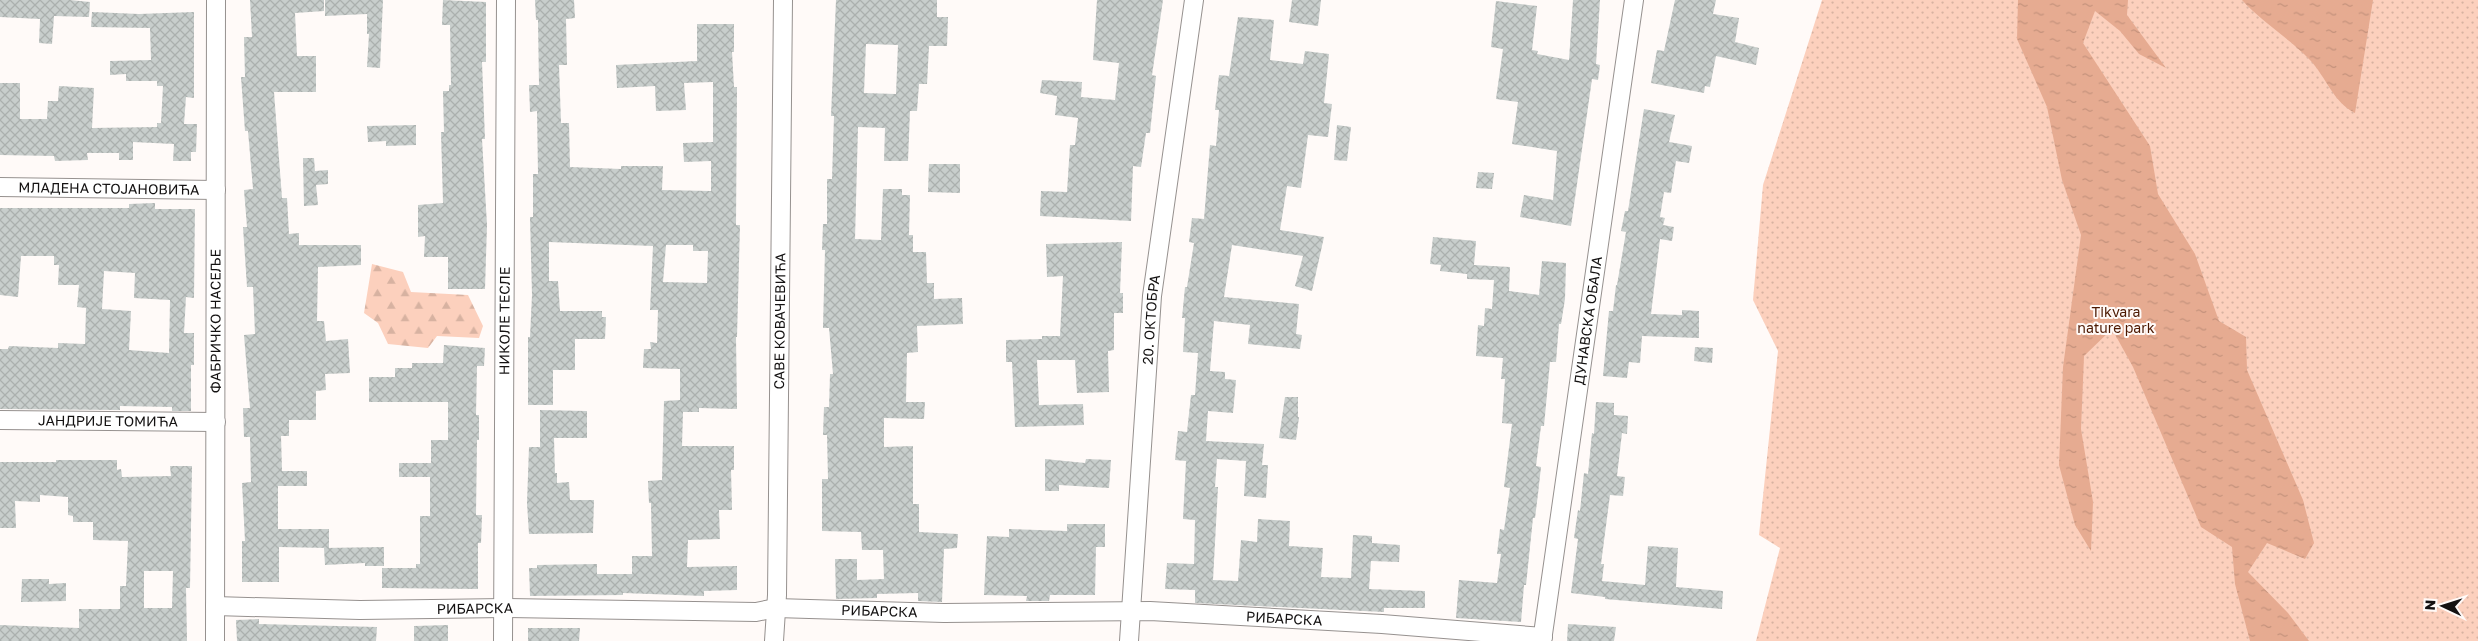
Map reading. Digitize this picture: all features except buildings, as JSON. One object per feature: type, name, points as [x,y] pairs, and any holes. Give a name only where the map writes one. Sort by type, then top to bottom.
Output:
[{"type":"street","name":"ФАБРИЧКО НАСЕЉЕ","points":[[215,641],[216,0]]},
{"type":"street","name":"НИКОЛЕ ТЕСЛЕ","points":[[503,641],[506,0]]},
{"type":"street","name":"САВЕ КОВАЧЕВИЋА","points":[[774,641],[776,608],[783,0]]},
{"type":"street","name":"20. ОКТОБРА","points":[[1129,641],[1129,612],[1152,296],[1194,0]]},
{"type":"street","name":"ДУНАВСКА ОБАЛА","points":[[1542,639],[1634,0]]},
{"type":"street","name":"МЛАДЕНА СТОЈАНОВИЋА","points":[[0,187],[216,190]]},
{"type":"street","name":"ЈАНДРИЈЕ ТОМИЋА","points":[[0,420],[216,422]]},
{"type":"street","name":"РИБАРСКА","points":[[215,606],[360,610],[504,608],[756,612],[776,608],[944,613],[1129,612],[1382,624],[1542,639]]},
{"type":"green space","name":"Tikvara nature park","points":[[1822,0],[2478,0],[2478,641],[1756,641],[1780,548],[1759,535],[1778,351],[1753,300],[1763,185]]},
{"type":"green space","points":[[372,264],[403,272],[411,292],[468,295],[483,326],[479,338],[437,336],[428,348],[388,344],[378,323],[364,313]]},
{"type":"water","points":[[2018,0],[2128,0],[2127,15],[2166,68],[2139,54],[2120,31],[2095,11],[2083,43],[2150,146],[2158,194],[2195,254],[2219,321],[2246,337],[2247,370],[2303,500],[2314,543],[2305,559],[2267,543],[2248,572],[2288,613],[2309,641],[2250,641],[2235,584],[2232,547],[2201,527],[2133,367],[2112,329],[2084,356],[2081,429],[2093,502],[2091,551],[2075,525],[2059,465],[2063,367],[2081,235],[2062,180],[2047,107],[2017,39]]},
{"type":"water","points":[[2242,0],[2373,0],[2355,113],[2335,96],[2310,60]]}]
